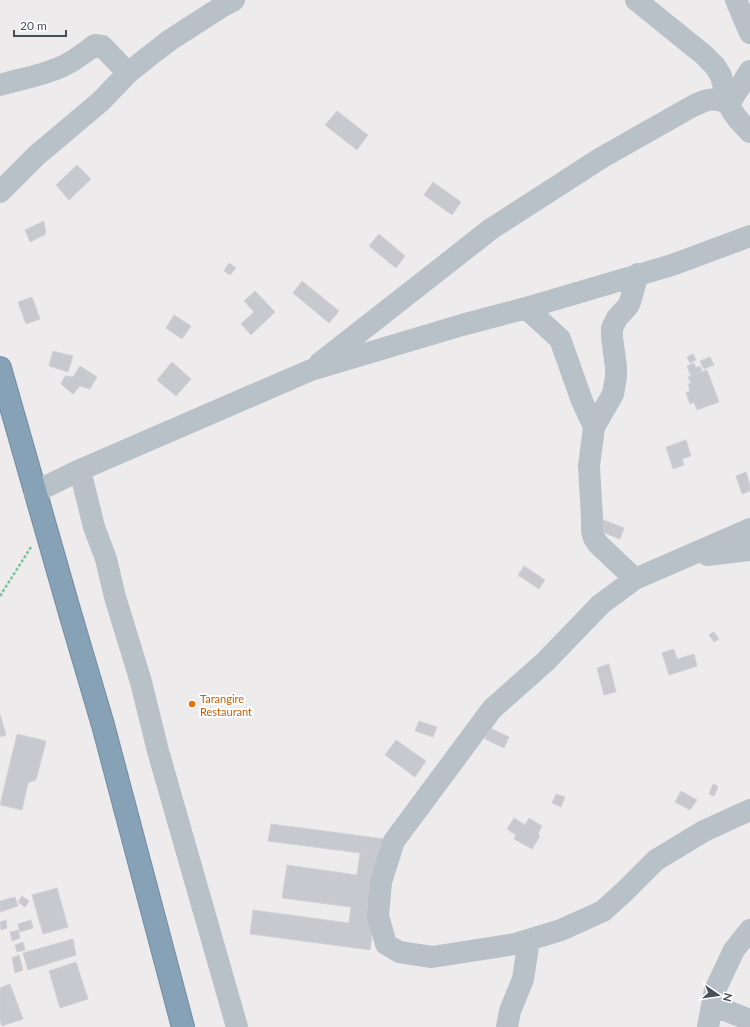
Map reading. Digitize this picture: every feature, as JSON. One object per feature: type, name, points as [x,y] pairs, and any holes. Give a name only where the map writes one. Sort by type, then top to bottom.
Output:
[{"type":"highway","points":[[0,368],[103,725],[183,1027]]},
{"type":"street","points":[[0,192],[37,155],[100,102],[128,73],[170,40],[234,0]]},
{"type":"street","points":[[636,0],[716,66],[721,76],[731,109],[739,122],[750,132]]},
{"type":"street","points":[[736,0],[750,33]]},
{"type":"street","points":[[0,85],[41,75],[62,67],[95,45],[102,46],[128,73]]},
{"type":"street","points":[[728,103],[750,71]]},
{"type":"street","points":[[311,370],[491,229],[582,170],[691,107],[706,100],[713,99],[728,103]]},
{"type":"street","points":[[35,492],[80,470],[311,370],[672,265],[750,236]]},
{"type":"street","points":[[635,579],[598,544],[592,531],[589,466],[594,427],[613,394],[616,367],[612,337],[613,324],[630,302],[638,274]]},
{"type":"street","points":[[526,308],[560,340],[582,401],[594,427]]},
{"type":"street","points":[[80,470],[94,526],[106,559],[115,597],[141,682],[160,759],[236,1027]]},
{"type":"street","points":[[750,529],[635,579],[601,604],[544,662],[492,709],[394,841],[381,882],[378,916],[386,944],[400,952],[432,957],[515,944],[561,930],[603,911],[656,860],[704,831],[750,810]]},
{"type":"street","points":[[686,557],[750,550]]},
{"type":"street","points":[[708,1027],[716,990],[734,950],[750,930]]},
{"type":"street","points":[[507,1027],[510,1011],[523,980],[529,940]]},
{"type":"street","points":[[712,1004],[750,1020]]},
{"type":"path","points":[[0,596],[45,524]]},
{"type":"building","points":[[337,111],[368,135],[357,150],[325,125]]},
{"type":"building","points":[[77,165],[91,179],[69,200],[56,185]]},
{"type":"building","points":[[433,182],[461,202],[452,215],[424,195]]},
{"type":"building","points":[[44,221],[46,234],[30,242],[25,230]]},
{"type":"building","points":[[379,234],[405,256],[396,268],[369,246]]},
{"type":"building","points":[[229,263],[236,268],[230,275],[224,271]]},
{"type":"building","points":[[302,281],[339,311],[329,323],[293,293]]},
{"type":"building","points":[[255,291],[275,312],[251,335],[241,324],[254,312],[244,301]]},
{"type":"building","points":[[32,297],[40,319],[26,324],[18,302]]},
{"type":"building","points":[[174,315],[191,326],[182,339],[166,328]]},
{"type":"building","points":[[53,351],[73,356],[68,372],[49,366]]},
{"type":"building","points":[[693,354],[696,360],[690,363],[687,357]]},
{"type":"building","points":[[710,357],[714,365],[704,369],[700,361]]},
{"type":"building","points":[[172,362],[191,379],[176,396],[157,380]]},
{"type":"building","points":[[694,363],[696,368],[700,366],[702,371],[691,376],[687,366]]},
{"type":"building","points":[[80,366],[97,377],[90,389],[80,386],[73,394],[61,384],[65,376],[73,377]]},
{"type":"building","points":[[707,370],[719,402],[697,410],[694,402],[690,404],[686,393],[690,391],[688,384],[691,383],[688,377]]},
{"type":"building","points":[[686,440],[691,456],[682,459],[684,465],[673,469],[666,447]]},
{"type":"building","points":[[746,472],[750,485],[750,491],[742,494],[736,476]]},
{"type":"building","points":[[601,519],[624,528],[620,539],[597,530]]},
{"type":"building","points":[[524,566],[545,580],[539,589],[518,575]]},
{"type":"building","points":[[714,632],[719,639],[714,642],[709,635]]},
{"type":"building","points":[[674,649],[677,659],[694,654],[697,666],[669,675],[662,653]]},
{"type":"building","points":[[609,664],[616,692],[604,695],[597,668]]},
{"type":"building","points":[[0,714],[6,735],[0,737]]},
{"type":"building","points":[[419,721],[437,727],[433,737],[415,731]]},
{"type":"building","points":[[490,728],[509,737],[504,748],[485,739]]},
{"type":"building","points":[[17,734],[46,741],[36,780],[28,783],[22,810],[0,805]]},
{"type":"building","points":[[396,740],[426,761],[415,777],[385,755]]},
{"type":"building","points":[[713,784],[718,786],[714,796],[709,794]]},
{"type":"building","points":[[681,791],[697,800],[690,810],[675,802]]},
{"type":"building","points":[[556,794],[565,797],[561,807],[552,803]]},
{"type":"building","points":[[514,818],[525,825],[529,818],[542,826],[538,834],[540,836],[532,849],[514,839],[516,835],[507,829]]},
{"type":"building","points":[[271,824],[385,839],[370,950],[250,934],[253,910],[349,923],[351,907],[282,898],[287,865],[357,875],[360,853],[268,841]]},
{"type":"building","points":[[57,888],[68,927],[43,934],[32,895]]},
{"type":"building","points":[[22,896],[29,901],[25,907],[18,902]]},
{"type":"building","points":[[15,897],[18,906],[0,912],[0,901]]},
{"type":"building","points":[[6,920],[7,928],[1,930],[0,922]]},
{"type":"building","points":[[31,920],[33,928],[20,932],[18,924]]},
{"type":"building","points":[[18,930],[20,938],[12,941],[10,932]]},
{"type":"building","points":[[73,939],[76,955],[28,970],[23,953]]},
{"type":"building","points":[[23,942],[25,950],[17,952],[15,945]]},
{"type":"building","points":[[19,955],[23,970],[15,973],[12,958]]},
{"type":"building","points":[[76,962],[88,999],[60,1008],[49,971]]},
{"type":"building","points":[[10,984],[23,1019],[2,1026],[0,1020],[0,988]]},
{"type":"place","name":"Tarangire Restaurant","points":[[192,704]]}]
